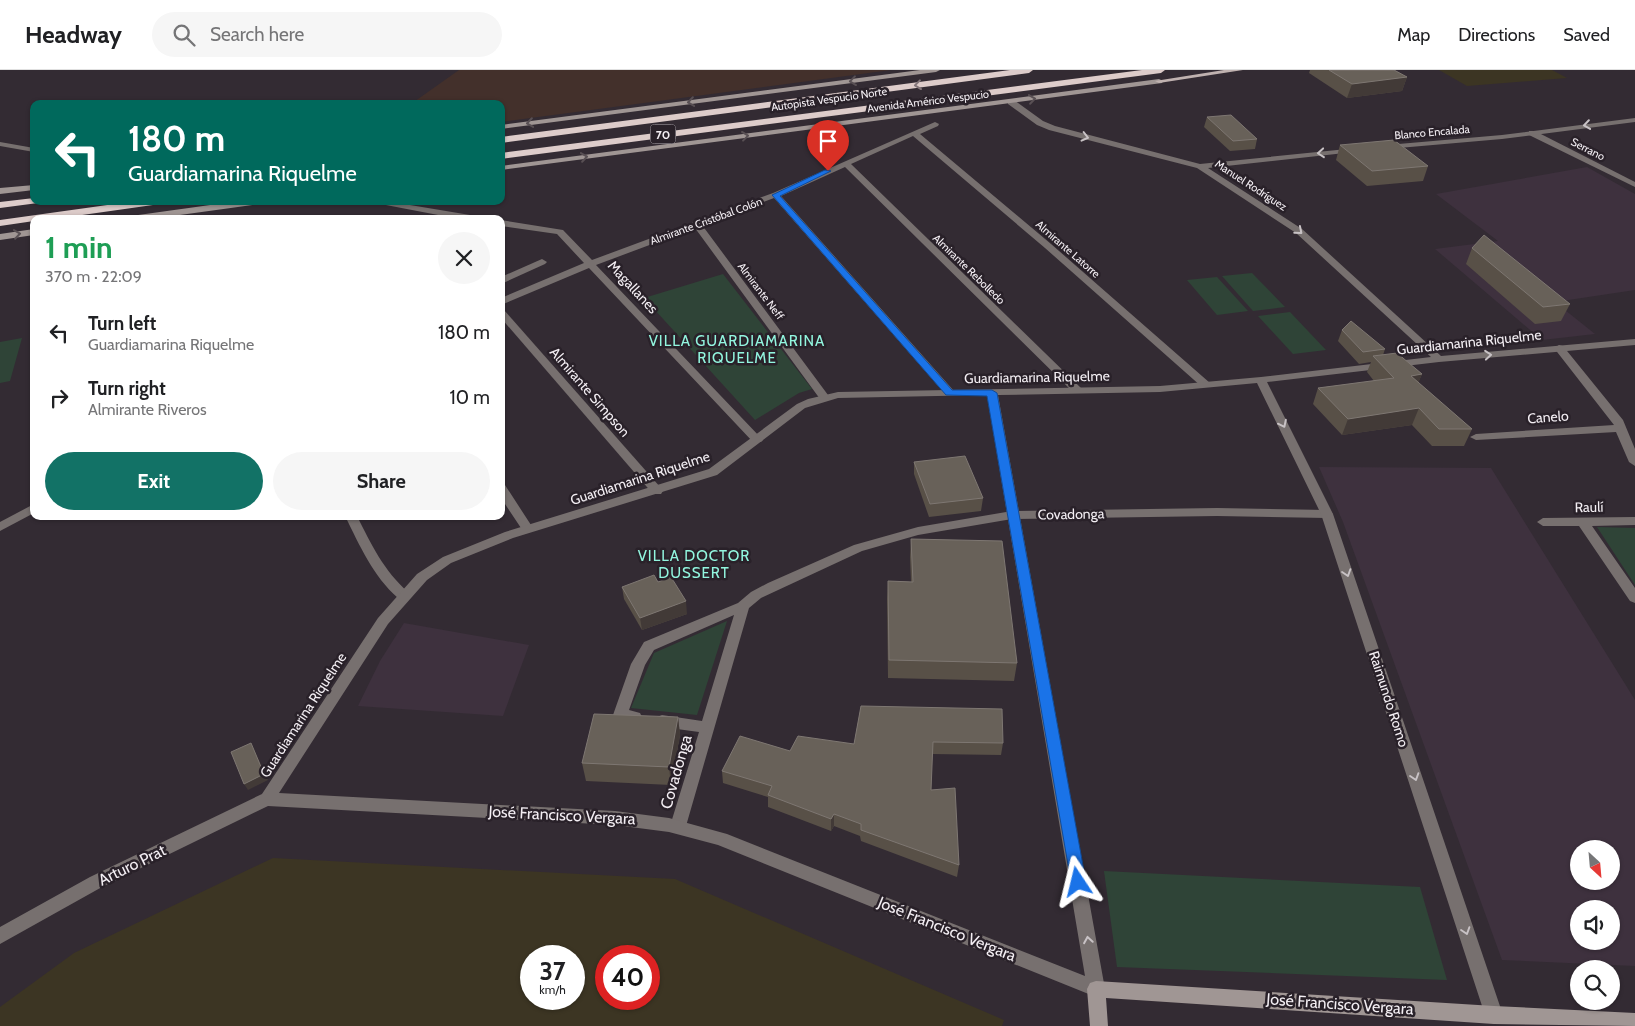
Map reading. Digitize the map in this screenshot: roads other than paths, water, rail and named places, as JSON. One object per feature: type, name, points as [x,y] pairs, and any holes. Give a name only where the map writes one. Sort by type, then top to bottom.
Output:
[{"type":"highway","points":[[967,79],[1002,70]]},
{"type":"highway","name":"Autopista Vespucio Norte","points":[[505,139],[1029,70]]},
{"type":"highway","name":"Autopista Vespucio Norte","points":[[505,155],[960,94],[1161,70]]},
{"type":"highway","points":[[960,94],[1159,81]]},
{"type":"highway","points":[[0,205],[30,201]]},
{"type":"highway","points":[[58,215],[131,205]]},
{"type":"highway","points":[[0,223],[30,219]]},
{"type":"main road","points":[[505,126],[936,70]]},
{"type":"main road","name":"Avenida Américo Vespucio","points":[[505,167],[1011,102],[1238,70]]},
{"type":"main road","points":[[0,192],[30,188]]},
{"type":"main road","points":[[159,215],[231,205]]},
{"type":"main road","points":[[0,237],[30,233]]},
{"type":"main road","points":[[1096,988],[1099,1026]]},
{"type":"main road","name":"José Francisco Vergara","points":[[1096,988],[1497,1021],[1635,1022]]},
{"type":"street","name":"Manuel Rodríguez","points":[[1011,102],[1040,123],[1052,128],[1200,166],[1299,231],[1439,359]]},
{"type":"street","name":"Blanco Encalada","points":[[1373,148],[1532,133],[1635,120]]},
{"type":"street","name":"Almirante Cristóbal Colón","points":[[505,300],[592,263],[776,195],[935,124]]},
{"type":"street","name":"Almirante Latorre","points":[[914,133],[1048,246],[1206,385]]},
{"type":"street","name":"Serrano","points":[[1532,133],[1635,185]]},
{"type":"street","points":[[0,144],[30,149]]},
{"type":"street","points":[[1200,166],[1364,149]]},
{"type":"street","name":"Almirante Rebolledo","points":[[845,163],[1078,391]]},
{"type":"street","points":[[776,195],[950,393]]},
{"type":"street","points":[[393,205],[452,215]]},
{"type":"street","name":"Magallanes","points":[[505,224],[560,232],[592,263],[757,440]]},
{"type":"street","name":"Almirante Neff","points":[[696,224],[824,397]]},
{"type":"street","points":[[505,278],[542,262]]},
{"type":"street","name":"Almirante Simpson","points":[[505,317],[657,491]]},
{"type":"street","name":"Guardiamarina Riquelme","points":[[267,799],[383,621],[404,595],[422,577],[447,560],[528,528],[657,491],[713,472],[801,406],[824,397],[852,394],[1078,391],[1206,385],[1439,359],[1635,342]]},
{"type":"street","points":[[1559,348],[1621,428],[1635,462]]},
{"type":"street","name":"Raimundo Romo","points":[[1261,380],[1327,514],[1497,1021]]},
{"type":"street","points":[[992,393],[1096,988]]},
{"type":"street","name":"Canelo","points":[[1476,437],[1621,428]]},
{"type":"street","points":[[505,494],[528,528]]},
{"type":"street","points":[[0,527],[30,510]]},
{"type":"street","name":"Covadonga","points":[[706,727],[620,716],[638,664],[649,646],[743,606],[773,586],[858,548],[918,531],[1012,515],[1217,512],[1327,514]]},
{"type":"street","points":[[353,520],[381,574],[389,584],[404,595]]},
{"type":"street","name":"Raulí","points":[[1543,522],[1635,521]]},
{"type":"street","points":[[1583,522],[1635,598]]},
{"type":"street","name":"Covadonga","points":[[678,826],[743,606]]},
{"type":"street","name":"José Francisco Vergara","points":[[267,799],[647,820],[678,826],[721,839],[1096,988]]},
{"type":"street","name":"Arturo Prat","points":[[0,936],[96,882],[267,799]]},
{"type":"district","name":"VILLA GUARDIAMARINA RIQUELME","points":[[737,350]]},
{"type":"district","name":"VILLA DOCTOR DUSSERT","points":[[694,564]]}]
